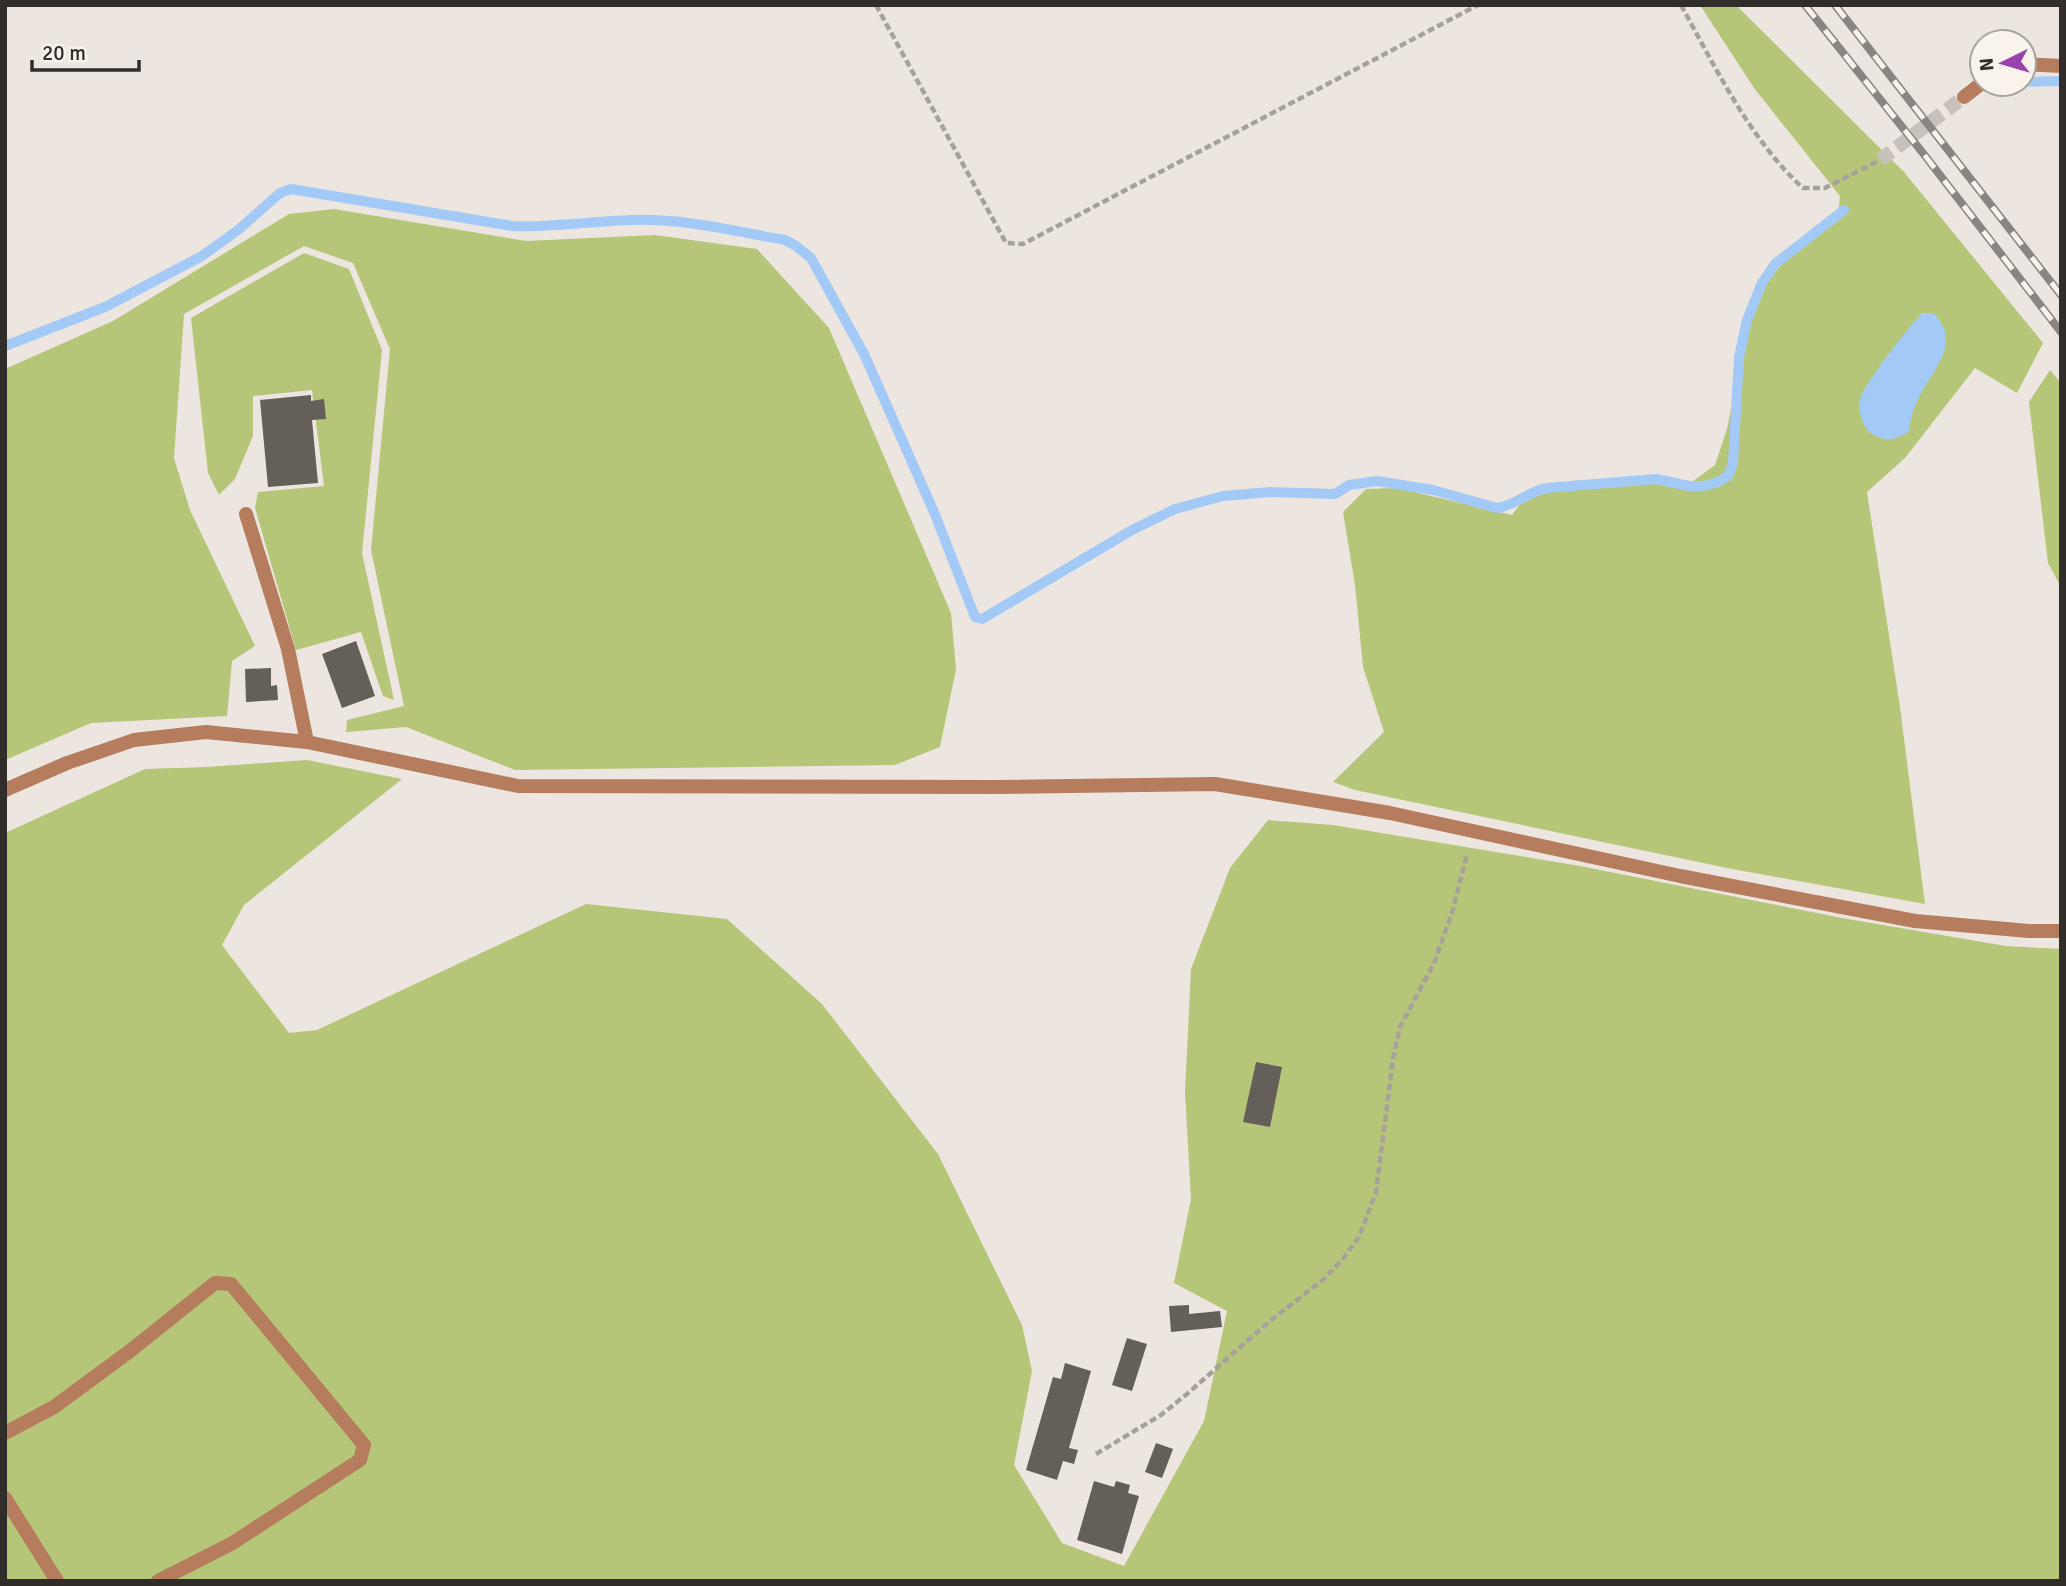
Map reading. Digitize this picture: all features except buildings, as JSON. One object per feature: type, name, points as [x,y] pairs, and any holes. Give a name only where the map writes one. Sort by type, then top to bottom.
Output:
[{"type":"street","points":[[2038,64],[2061,66]]},
{"type":"street","points":[[1964,97],[1968,94]]},
{"type":"street","points":[[246,514],[288,649],[307,742]]},
{"type":"street","points":[[5,790],[67,763],[134,740],[206,732],[307,742],[518,786],[994,787],[1215,784],[1390,813],[1680,876],[1915,921],[2061,931]]},
{"type":"street","points":[[5,1433],[54,1407],[215,1283],[231,1284],[364,1445],[360,1460],[231,1544],[158,1581]]},
{"type":"street","points":[[5,1498],[57,1581]]},
{"type":"path","points":[[876,5],[1006,243],[1023,244],[1478,5]]},
{"type":"path","points":[[1681,5],[1727,90],[1782,168],[1803,188],[1825,188],[1880,160]]},
{"type":"path","points":[[1096,1454],[1161,1415],[1187,1394],[1270,1321],[1324,1279],[1359,1237],[1376,1192],[1389,1083],[1400,1027],[1434,963],[1452,913],[1471,830]]},
{"type":"green space","points":[[1700,5],[1736,5],[1904,172],[2043,343],[2017,393],[1975,368],[1905,458],[1867,492],[1900,707],[1925,904],[1727,868],[1355,790],[1333,782],[1384,732],[1363,667],[1355,585],[1343,512],[1366,489],[1397,488],[1512,515],[1528,493],[1596,484],[1692,482],[1715,465],[1727,429],[1753,301],[1783,262],[1838,216],[1840,196],[1754,88]]},
{"type":"green space","points":[[334,209],[526,241],[655,235],[757,249],[829,328],[951,613],[956,669],[940,747],[895,765],[515,770],[406,727],[346,732],[347,720],[404,706],[371,550],[390,349],[353,263],[304,246],[184,314],[174,458],[190,510],[255,646],[232,661],[227,716],[91,723],[5,760],[5,369],[113,321],[289,214]]},
{"type":"green space","points":[[304,253],[349,269],[382,350],[362,553],[394,700],[383,696],[361,632],[296,650],[255,508],[258,492],[324,486],[312,390],[253,396],[253,436],[235,479],[219,495],[208,473],[191,318]]},
{"type":"green space","points":[[2050,370],[2061,383],[2061,587],[2048,563],[2029,402]]},
{"type":"green space","points":[[307,760],[402,779],[244,905],[222,945],[289,1033],[317,1030],[586,904],[727,919],[822,1004],[938,1154],[1022,1325],[1032,1371],[1014,1465],[1062,1543],[1124,1566],[1204,1421],[1227,1311],[1174,1283],[1191,1199],[1185,1092],[1191,969],[1230,868],[1268,820],[1333,825],[1580,866],[1842,918],[2006,946],[2061,949],[2061,1581],[5,1581],[5,833],[145,769]]},
{"type":"water","points":[[1922,313],[1933,313],[1941,323],[1946,344],[1943,354],[1916,404],[1909,431],[1892,439],[1883,439],[1866,428],[1860,407],[1862,394],[1888,355]]},
{"type":"waterway","points":[[2038,82],[2061,81]]},
{"type":"waterway","points":[[5,346],[105,307],[202,256],[238,230],[280,193],[291,189],[512,226],[670,221],[785,240],[811,258],[864,354],[934,512],[975,617],[982,619],[1132,530],[1175,509],[1223,496],[1270,492],[1335,494],[1349,485],[1377,481],[1433,490],[1497,508],[1546,488],[1656,479],[1689,486],[1718,482],[1728,476],[1733,463],[1739,357],[1747,320],[1762,283],[1775,264],[1844,210]]},
{"type":"tunnel","points":[[1880,160],[1964,97]]},
{"type":"railway","points":[[1805,5],[2061,332]]},
{"type":"railway","points":[[1835,5],[2061,295]]}]
